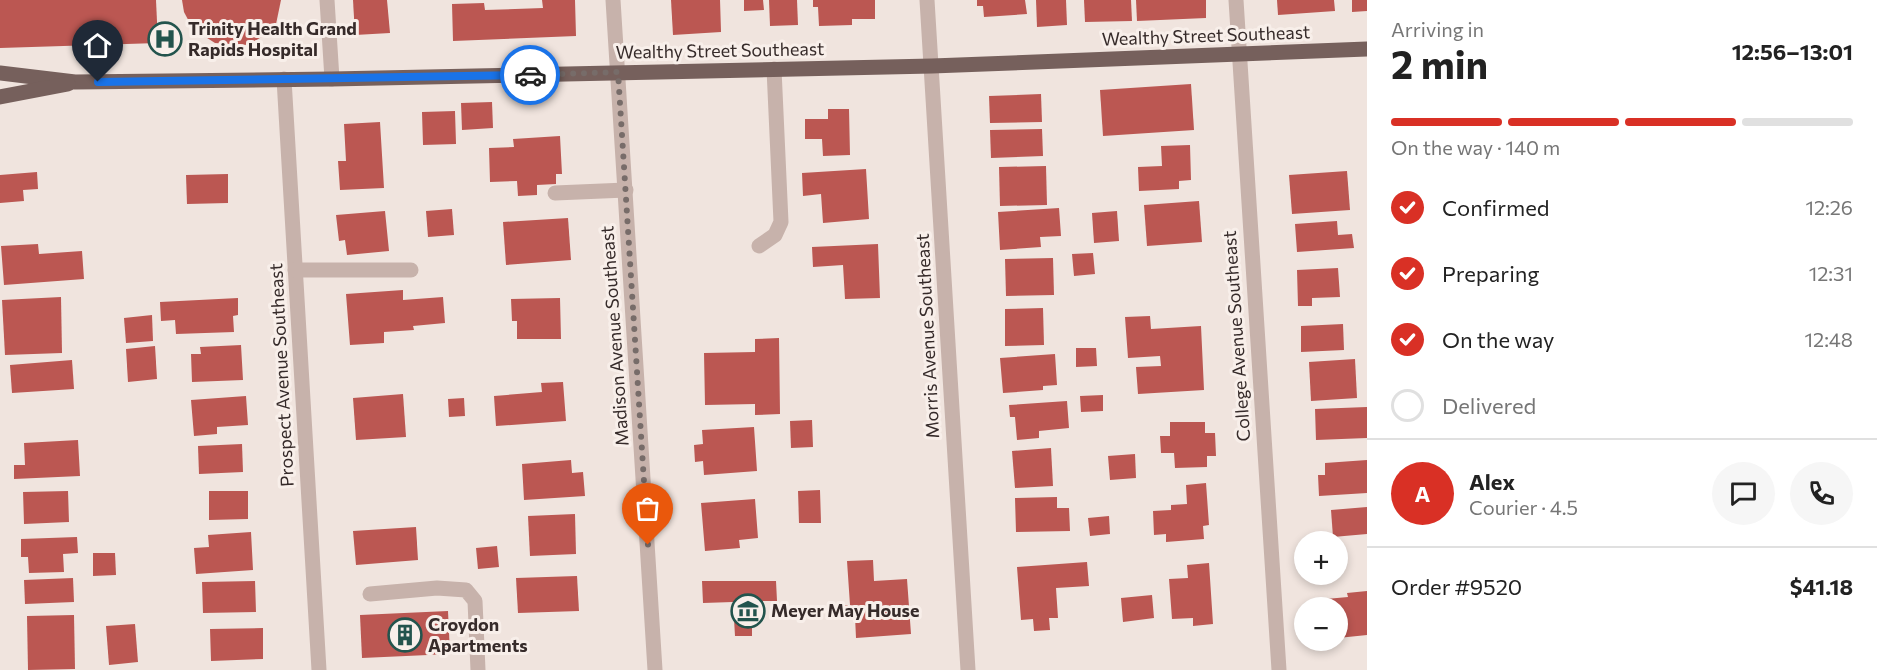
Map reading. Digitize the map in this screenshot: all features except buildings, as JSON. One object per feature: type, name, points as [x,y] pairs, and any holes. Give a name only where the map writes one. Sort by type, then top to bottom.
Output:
[{"type":"main road","name":"Wealthy Street Southeast","points":[[0,73],[75,82],[332,79],[932,66],[1367,49]]},
{"type":"main road","name":"Wealthy Street Southeast","points":[[0,97],[75,82]]},
{"type":"street","points":[[327,0],[332,79]]},
{"type":"street","name":"Madison Avenue Southeast","points":[[613,0],[655,670]]},
{"type":"street","name":"Morris Avenue Southeast","points":[[927,0],[968,670]]},
{"type":"street","name":"College Avenue Southeast","points":[[1236,0],[1279,670]]},
{"type":"street","points":[[759,246],[775,235],[781,222],[774,69]]},
{"type":"street","name":"Prospect Avenue Southeast","points":[[284,79],[319,670]]},
{"type":"street","points":[[555,193],[626,190]]},
{"type":"street","points":[[295,270],[411,270]]},
{"type":"street","points":[[370,594],[437,588],[466,590],[476,601],[478,670]]},
{"type":"way so far","points":[[530,75],[618,72],[648,545]]},
{"type":"place","name":"Trinity Health Grand Rapids Hospital","points":[[165,39]]},
{"type":"place","name":"Meyer May House","points":[[748,611]]},
{"type":"place","name":"Croydon Apartments","points":[[405,635]]},
{"type":"route","points":[[98,82],[530,75]]}]
